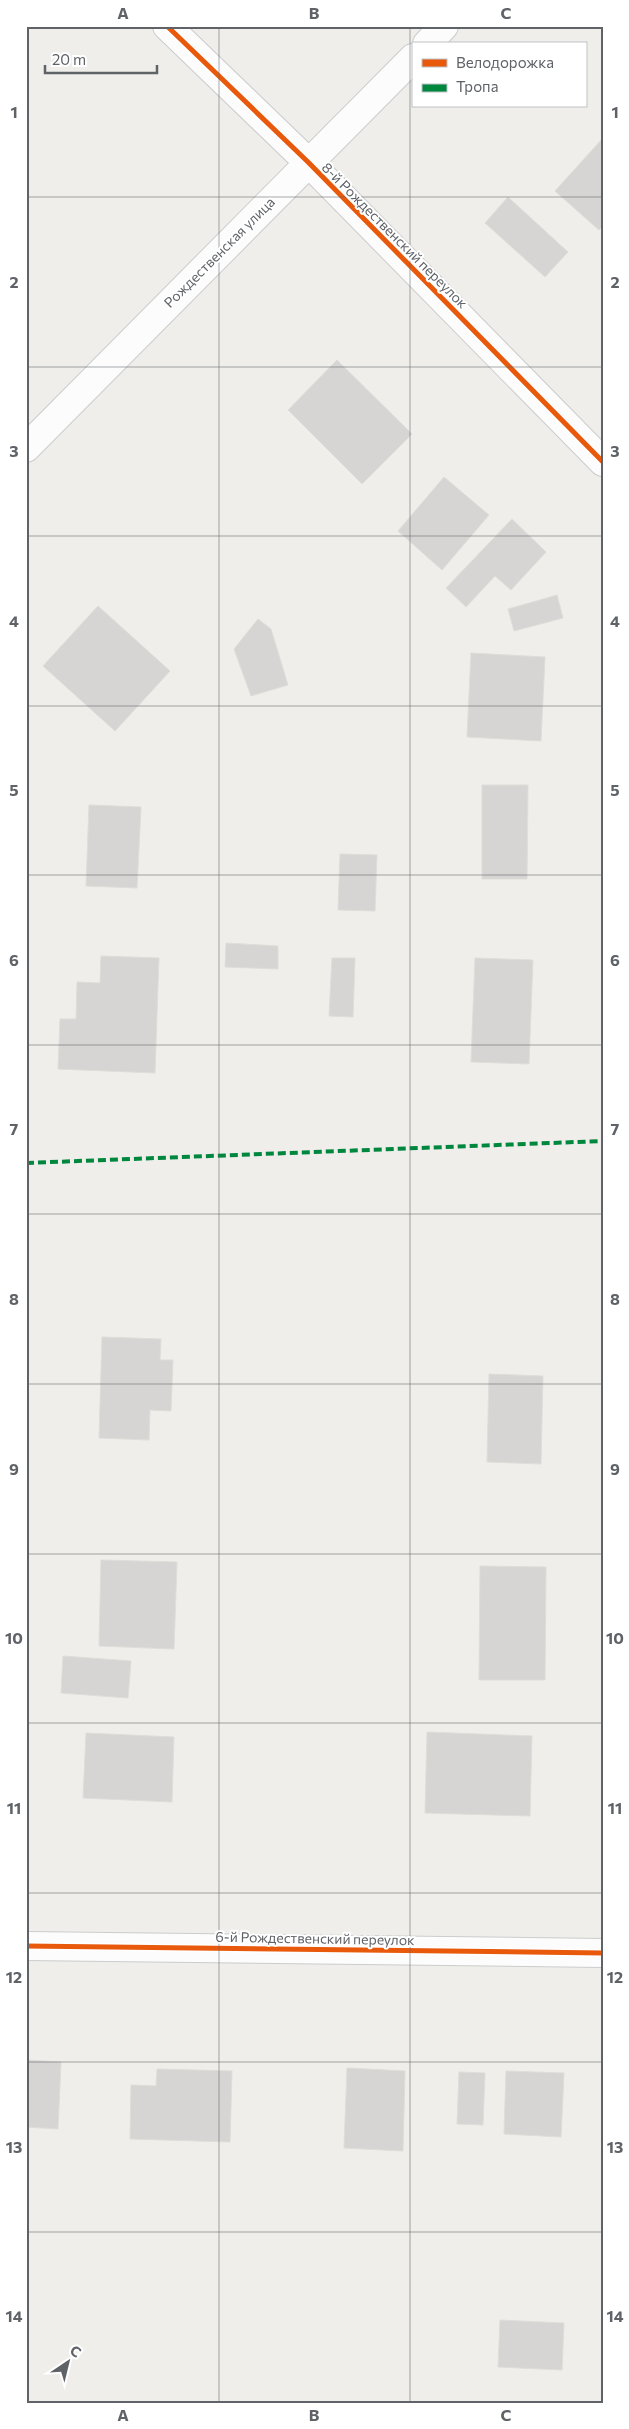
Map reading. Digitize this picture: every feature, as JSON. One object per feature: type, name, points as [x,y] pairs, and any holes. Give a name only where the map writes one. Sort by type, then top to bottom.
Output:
[{"type":"street","name":"8-й Рождественский переулок","points":[[168,26],[308,162],[603,462]]},
{"type":"street","points":[[429,42],[444,26]]},
{"type":"street","name":"Рождественская улица","points":[[26,448],[412,59]]},
{"type":"street","name":"6-й Рождественский переулок","points":[[26,1946],[603,1953]]},
{"type":"building","points":[[603,138],[603,226],[599,230],[555,191]]},
{"type":"building","points":[[508,197],[568,252],[545,277],[485,223]]},
{"type":"building","points":[[337,360],[412,434],[362,484],[288,410]]},
{"type":"building","points":[[444,477],[489,515],[442,570],[398,531]]},
{"type":"building","points":[[512,519],[546,552],[511,590],[495,576],[466,607],[446,588]]},
{"type":"building","points":[[557,595],[563,618],[514,631],[508,609]]},
{"type":"building","points":[[98,606],[170,671],[115,731],[43,666]]},
{"type":"building","points":[[258,619],[271,629],[288,685],[251,696],[234,649]]},
{"type":"building","points":[[471,653],[545,657],[541,741],[467,737]]},
{"type":"building","points":[[482,785],[528,785],[527,879],[482,879]]},
{"type":"building","points":[[89,805],[141,807],[137,888],[86,886]]},
{"type":"building","points":[[340,854],[377,855],[375,911],[338,910]]},
{"type":"building","points":[[226,943],[278,946],[278,969],[225,967]]},
{"type":"building","points":[[101,956],[159,958],[155,1073],[58,1069],[60,1019],[76,1019],[77,982],[100,983]]},
{"type":"building","points":[[332,958],[355,958],[353,1017],[329,1016]]},
{"type":"building","points":[[475,958],[533,960],[529,1064],[471,1062]]},
{"type":"building","points":[[102,1337],[161,1339],[160,1360],[173,1360],[171,1411],[150,1410],[149,1440],[99,1438]]},
{"type":"building","points":[[489,1374],[543,1376],[541,1464],[487,1462]]},
{"type":"building","points":[[101,1560],[177,1562],[174,1649],[99,1646]]},
{"type":"building","points":[[480,1566],[546,1567],[545,1680],[479,1680]]},
{"type":"building","points":[[63,1656],[131,1661],[128,1698],[61,1693]]},
{"type":"building","points":[[427,1732],[532,1736],[530,1816],[425,1813]]},
{"type":"building","points":[[86,1733],[174,1737],[172,1802],[83,1798]]},
{"type":"building","points":[[26,2060],[61,2062],[58,2129],[26,2127]]},
{"type":"building","points":[[347,2068],[405,2071],[403,2151],[344,2148]]},
{"type":"building","points":[[157,2069],[232,2071],[230,2142],[130,2139],[131,2085],[156,2086]]},
{"type":"building","points":[[506,2071],[564,2073],[561,2137],[504,2134]]},
{"type":"building","points":[[459,2072],[485,2073],[483,2125],[457,2124]]},
{"type":"building","points":[[500,2320],[564,2323],[562,2370],[498,2367]]},
{"type":"marked path","points":[[26,1163],[603,1141]]},
{"type":"cycle path","points":[[167,26],[308,162],[603,462]]},
{"type":"cycle path","points":[[26,1946],[603,1953]]}]
